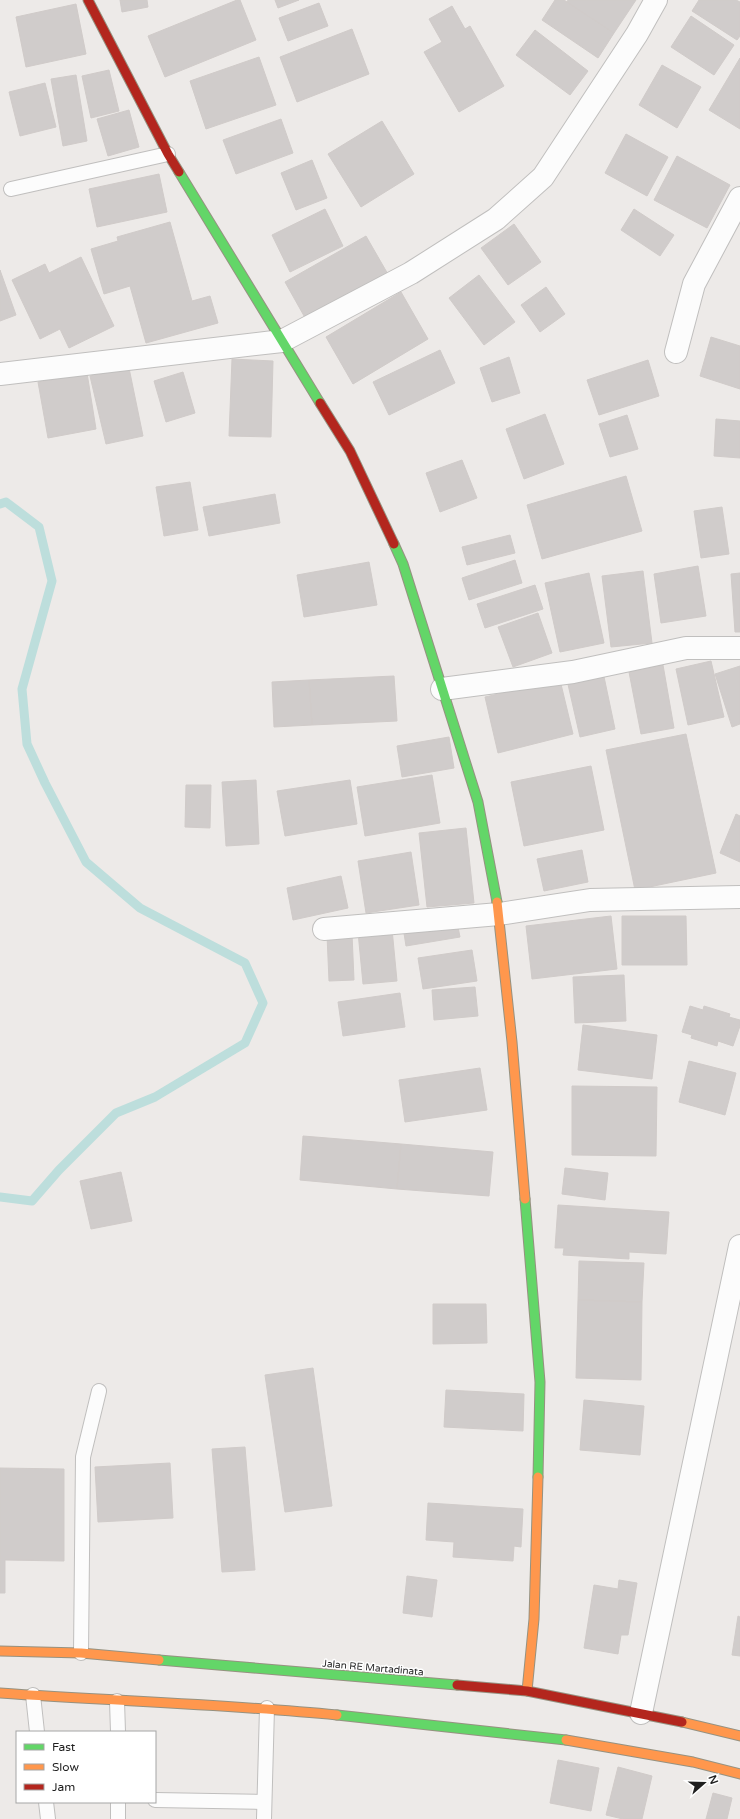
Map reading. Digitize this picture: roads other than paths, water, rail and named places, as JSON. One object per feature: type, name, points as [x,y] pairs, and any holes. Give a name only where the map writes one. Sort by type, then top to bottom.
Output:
[{"type":"main road","points":[[88,0],[168,154],[350,451],[403,564],[478,802],[499,914],[512,1042],[540,1382],[534,1619],[527,1691]]},
{"type":"main road","name":"Jalan RE Martadinata","points":[[0,1651],[81,1653],[527,1691],[641,1713],[740,1736]]},
{"type":"main road","points":[[0,1693],[118,1702],[267,1708],[578,1741],[693,1762],[740,1774]]},
{"type":"street","points":[[0,374],[282,341],[412,273],[496,219],[543,176],[637,34],[656,0]]},
{"type":"street","points":[[676,352],[694,284],[740,198]]},
{"type":"street","points":[[442,689],[573,672],[686,648],[740,648]]},
{"type":"street","points":[[324,929],[499,914],[590,900],[740,897]]},
{"type":"street","points":[[641,1713],[740,1246]]},
{"type":"lane","points":[[12,189],[168,154]]},
{"type":"lane","points":[[81,1653],[83,1456],[99,1391]]},
{"type":"lane","points":[[33,1695],[37,1731]]},
{"type":"lane","points":[[118,1702],[118,1731]]},
{"type":"lane","points":[[264,1819],[267,1708]]},
{"type":"lane","points":[[156,1800],[264,1802]]},
{"type":"lane","points":[[46,1803],[48,1819]]},
{"type":"lane","points":[[118,1803],[118,1819]]},
{"type":"waterway","points":[[0,504],[6,502],[39,527],[52,581],[22,689],[27,744],[45,783],[86,862],[140,908],[245,963],[263,1003],[245,1043],[155,1097],[116,1113],[59,1170],[32,1201],[0,1197]]}]
